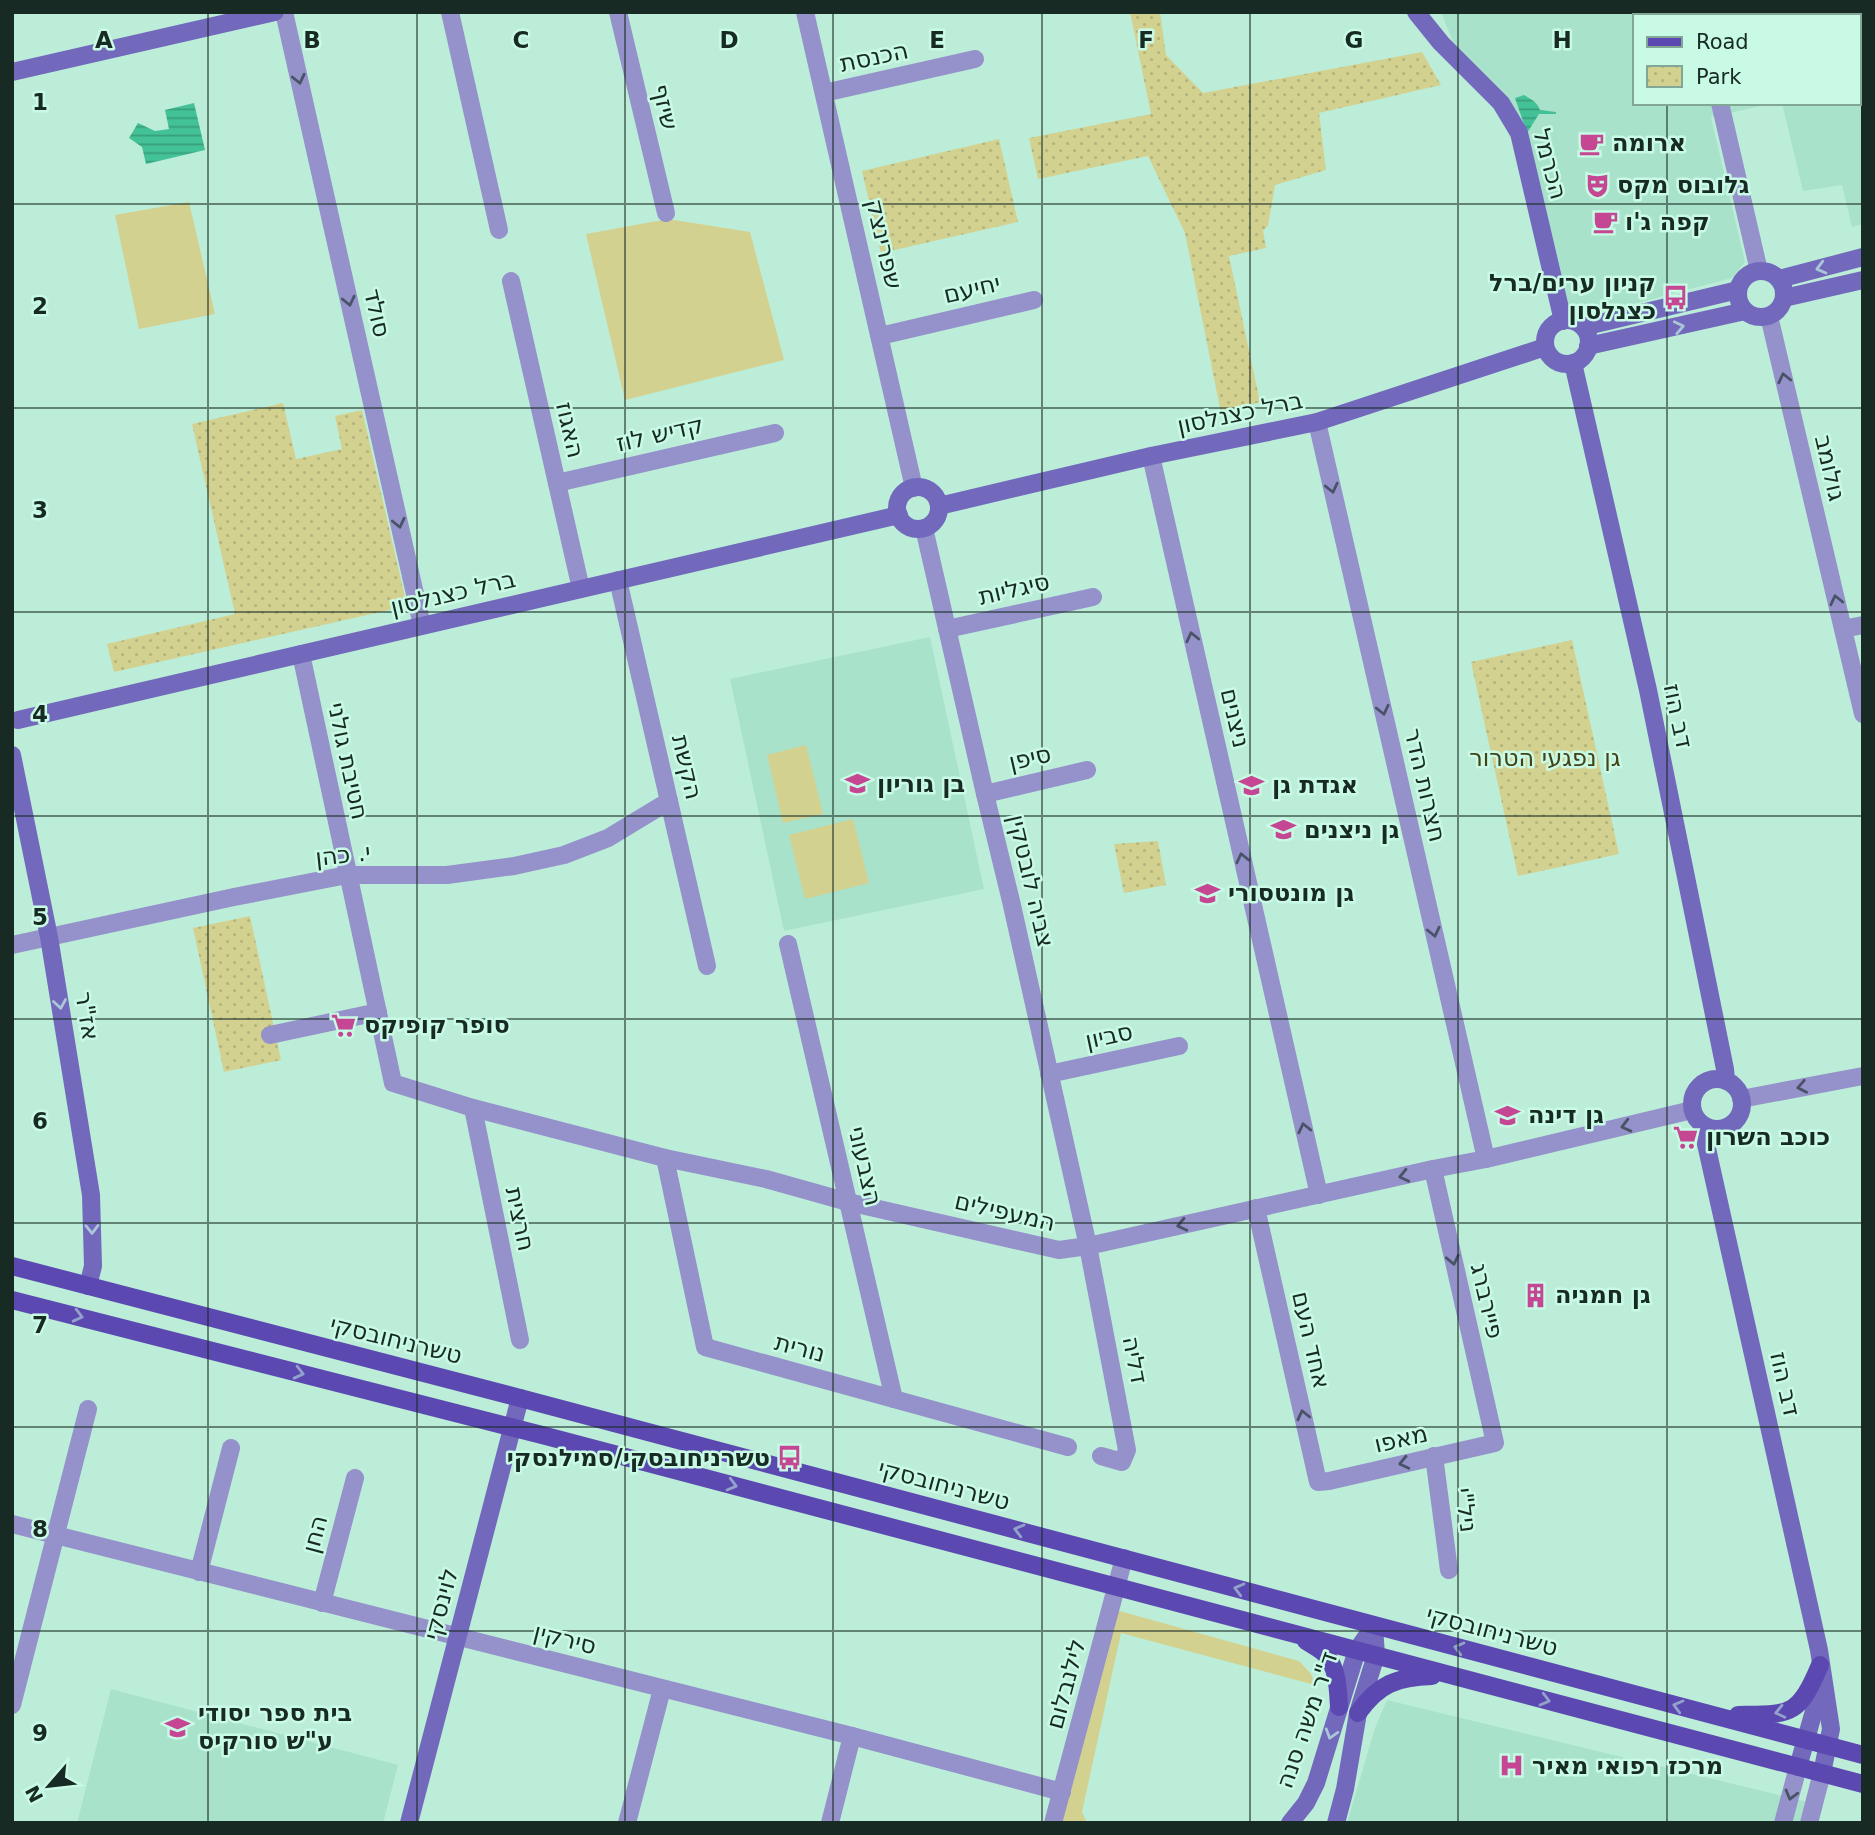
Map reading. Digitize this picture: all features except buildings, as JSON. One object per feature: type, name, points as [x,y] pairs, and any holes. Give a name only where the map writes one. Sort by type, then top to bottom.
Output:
[{"type":"main road","name":"טשרניחובסקי","points":[[12,1266],[520,1398],[1863,1755]]},
{"type":"main road","points":[[12,1300],[512,1427],[1863,1784]]},
{"type":"main road","points":[[1295,1633],[1325,1654],[1331,1663],[1338,1688],[1339,1707]]},
{"type":"main road","points":[[1716,1716],[1775,1715],[1789,1711],[1809,1690],[1819,1657]]},
{"type":"main road","points":[[1358,1713],[1378,1690],[1401,1678],[1454,1676]]},
{"type":"street","name":"סולד","points":[[284,12],[422,625]]},
{"type":"street","points":[[450,12],[499,230]]},
{"type":"street","name":"שיזף","points":[[618,12],[666,213]]},
{"type":"street","name":"שפרינצק","points":[[806,12],[914,488]]},
{"type":"street","name":"הכרמל","points":[[1416,12],[1441,43],[1501,103],[1519,133],[1563,321]]},
{"type":"street","points":[[12,72],[265,13]]},
{"type":"street","name":"הכנסת","points":[[824,93],[975,59]]},
{"type":"street","points":[[1720,105],[1759,271]]},
{"type":"street","points":[[1779,279],[1863,257]]},
{"type":"street","points":[[1759,271],[1773,274],[1779,279],[1784,298],[1779,309],[1769,316],[1756,317],[1745,311],[1738,290],[1745,277],[1759,271]]},
{"type":"street","points":[[1784,298],[1863,280]]},
{"type":"street","name":"האגוז","points":[[511,282],[581,589]]},
{"type":"street","points":[[1583,327],[1588,346],[1580,359],[1573,363],[1553,359],[1545,347],[1547,333],[1551,327],[1563,321],[1583,327],[1738,290]]},
{"type":"street","name":"יחיעם","points":[[880,336],[1034,300]]},
{"type":"street","points":[[1588,346],[1745,311]]},
{"type":"street","name":"גולומב","points":[[1769,316],[1863,714]]},
{"type":"street","name":"ברל כצנלסון","points":[[939,506],[1151,456],[1317,422],[1545,347]]},
{"type":"street","name":"דב הוז","points":[[1573,363],[1648,690],[1726,1081]]},
{"type":"street","name":"חצרות הדר","points":[[1317,422],[1486,1159]]},
{"type":"street","name":"קדיש לוז","points":[[557,483],[775,433]]},
{"type":"street","name":"ניצנים","points":[[1151,456],[1319,1195]]},
{"type":"street","points":[[914,488],[933,493],[939,506],[935,520],[924,528],[915,529],[908,526],[899,515],[902,495],[914,488]]},
{"type":"street","name":"ברל כצנלסון","points":[[14,721],[899,515]]},
{"type":"street","name":"צביה לובטקין","points":[[924,528],[1088,1246]]},
{"type":"street","name":"הקשת","points":[[618,580],[708,965]]},
{"type":"street","name":"סיגליות","points":[[947,629],[1093,597]]},
{"type":"street","points":[[1843,629],[1863,625]]},
{"type":"street","name":"חטיבת גולני","points":[[301,654],[393,1083]]},
{"type":"street","name":"אז\"ר","points":[[12,755],[49,937],[91,1195],[93,1266],[88,1286]]},
{"type":"street","name":"סיפן","points":[[985,794],[1087,770]]},
{"type":"street","name":"י. כהן","points":[[12,945],[347,875],[447,875],[514,866],[564,855],[608,838],[669,801]]},
{"type":"street","name":"הצבעוני","points":[[788,944],[894,1399]]},
{"type":"street","points":[[270,1035],[378,1012]]},
{"type":"street","name":"סביון","points":[[1049,1074],[1179,1046]]},
{"type":"street","points":[[1741,1099],[1863,1076]]},
{"type":"street","points":[[1719,1079],[1735,1088],[1741,1099],[1741,1112],[1734,1123],[1723,1129],[1709,1128],[1698,1122],[1692,1110],[1693,1094],[1703,1083],[1719,1079]]},
{"type":"street","name":"המעפילים","points":[[393,1083],[473,1108],[665,1158],[1059,1250],[1088,1246],[1486,1159],[1692,1110]]},
{"type":"street","name":"חרצית","points":[[473,1108],[520,1340]]},
{"type":"street","name":"דב הוז","points":[[1709,1128],[1706,1144],[1819,1657],[1831,1729],[1822,1773]]},
{"type":"street","name":"נורית","points":[[665,1158],[705,1347],[1068,1447]]},
{"type":"street","name":"פיירברג","points":[[1433,1169],[1495,1443]]},
{"type":"street","name":"אחד העם","points":[[1256,1208],[1318,1482]]},
{"type":"street","name":"דליה","points":[[1088,1246],[1128,1450],[1122,1462],[1101,1456]]},
{"type":"street","name":"לוינסקי","points":[[409,1823],[520,1398]]},
{"type":"street","points":[[12,1705],[88,1409]]},
{"type":"street","name":"מאפו","points":[[1318,1482],[1495,1443]]},
{"type":"street","points":[[199,1572],[231,1448]]},
{"type":"street","name":"ניל\"י","points":[[1434,1456],[1449,1570]]},
{"type":"street","name":"החן","points":[[322,1603],[355,1478]]},
{"type":"street","name":"סירקין","points":[[12,1524],[852,1736],[1062,1792]]},
{"type":"street","name":"לילנבלום","points":[[1053,1823],[1124,1558]]},
{"type":"street","name":"ד\"ר משה סנה","points":[[1290,1823],[1306,1803],[1316,1783],[1357,1650],[1374,1626]]},
{"type":"street","name":"ד\"ר משה סנה","points":[[1336,1823],[1358,1713],[1376,1655],[1374,1626]]},
{"type":"street","name":"דב הוז","points":[[1798,1767],[1818,1696],[1819,1657]]},
{"type":"street","points":[[627,1823],[662,1689]]},
{"type":"street","points":[[830,1823],[852,1736]]},
{"type":"street","points":[[1783,1823],[1798,1767]]},
{"type":"street","points":[[1809,1823],[1822,1773]]},
{"type":"shaded area","points":[[1441,12],[1685,12],[1633,14],[1633,105],[1765,105],[1711,117],[1745,262],[1732,278],[1592,315],[1577,313],[1566,305],[1504,99],[1453,42]]},
{"type":"shaded area","points":[[1861,66],[1863,224],[1852,227],[1842,185],[1803,191],[1782,105],[1861,105]]},
{"type":"shaded area","points":[[1524,95],[1540,110],[1556,112],[1539,114],[1527,133],[1515,98]]},
{"type":"shaded area","points":[[194,103],[205,150],[146,164],[142,147],[129,138],[138,123],[155,131],[169,129],[165,110]]},
{"type":"shaded area","name":"בן גוריון","points":[[930,637],[984,889],[784,931],[730,679]]},
{"type":"shaded area","name":"בית ספר יסודי ע\"ש סורקיס","points":[[111,1689],[398,1765],[383,1823],[77,1823]]},
{"type":"shaded area","name":"מרכז רפואי מאיר","points":[[1387,1700],[1820,1805],[1816,1823],[1347,1823],[1375,1728]]},
{"type":"green space","points":[[1130,12],[1160,12],[1166,55],[1203,93],[1422,52],[1441,85],[1319,113],[1326,170],[1275,185],[1268,226],[1263,230],[1266,248],[1229,256],[1260,402],[1221,413],[1185,233],[1148,156],[1038,179],[1029,138],[1151,114]]},
{"type":"green space","points":[[1741,12],[1833,12],[1830,14]]},
{"type":"green space","points":[[999,139],[1018,222],[881,253],[862,171]]},
{"type":"green space","points":[[189,202],[215,314],[139,329],[115,215]]},
{"type":"green space","points":[[668,219],[750,232],[784,360],[625,400],[586,234]]},
{"type":"green space","points":[[283,403],[296,459],[342,449],[335,416],[362,410],[407,606],[114,672],[107,644],[235,614],[192,424]]},
{"type":"green space","name":"גן נפגעי הטרור","points":[[1572,640],[1619,854],[1518,876],[1471,662]]},
{"type":"green space","points":[[806,745],[823,814],[783,823],[767,755]]},
{"type":"green space","points":[[853,819],[869,883],[805,899],[789,835]]},
{"type":"green space","points":[[1158,841],[1166,885],[1124,893],[1114,844]]},
{"type":"green space","points":[[250,916],[281,1060],[224,1072],[193,928]]},
{"type":"green space","points":[[1109,1608],[1299,1661],[1311,1674],[1315,1685],[1121,1633],[1082,1812],[1087,1823],[1058,1823]]},
{"type":"place","name":"ארומה","points":[[1592,143]]},
{"type":"place","name":"גלובוס מקס","points":[[1597,185]]},
{"type":"place","name":"קפה ג'ו","points":[[1605,222]]},
{"type":"place","name":"קניון ערים/ברל כצנלסון","points":[[1676,297]]},
{"type":"place","name":"בן גוריון","points":[[857,784]]},
{"type":"place","name":"אגדת גן","points":[[1252,785]]},
{"type":"place","name":"גן ניצנים","points":[[1284,830]]},
{"type":"place","name":"גן מונטסורי","points":[[1208,893]]},
{"type":"place","name":"סופר קופיקס","points":[[344,1025]]},
{"type":"place","name":"גן דינה","points":[[1508,1115]]},
{"type":"place","name":"כוכב השרון","points":[[1686,1137]]},
{"type":"place","name":"גן חמניה","points":[[1535,1295]]},
{"type":"place","name":"טשרניחובסקי/סמילנסקי","points":[[790,1458]]},
{"type":"place","name":"בית ספר יסודי ע\"ש סורקיס","points":[[178,1727]]},
{"type":"place","name":"מרכז רפואי מאיר","points":[[1512,1766]]}]
